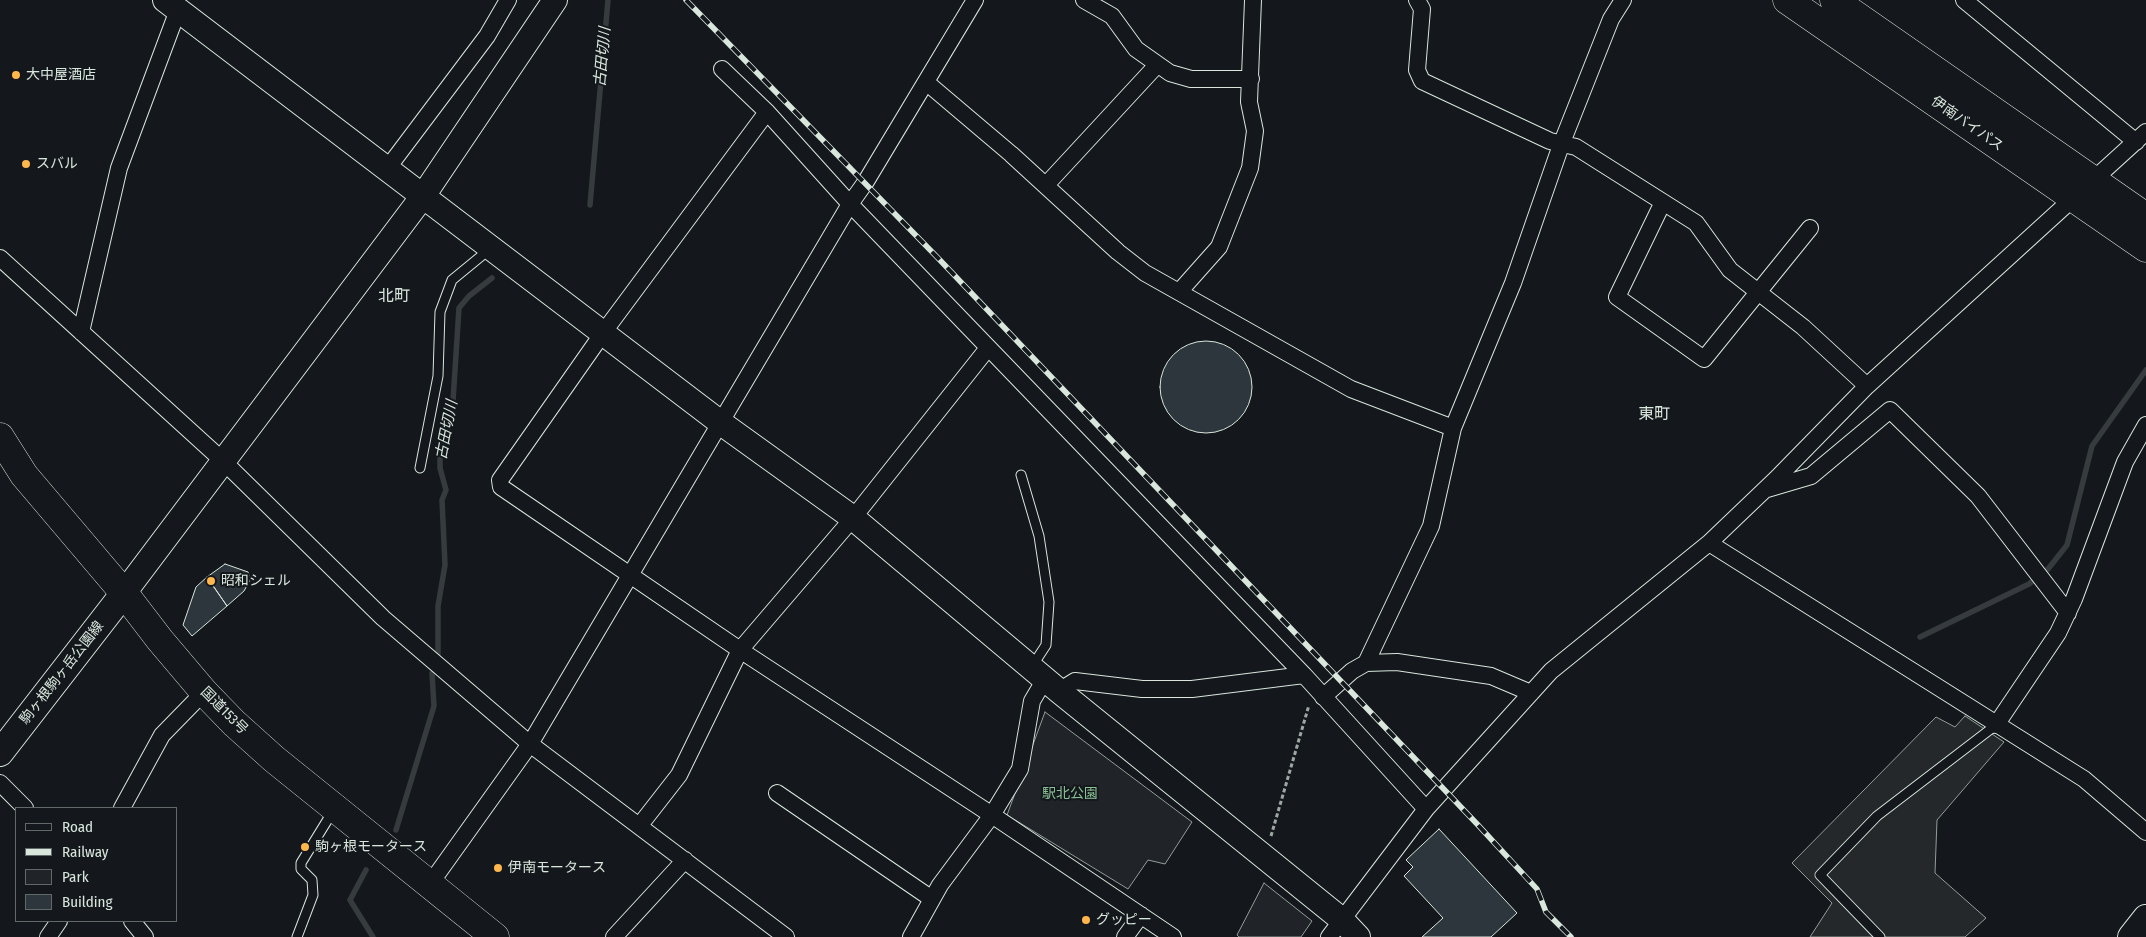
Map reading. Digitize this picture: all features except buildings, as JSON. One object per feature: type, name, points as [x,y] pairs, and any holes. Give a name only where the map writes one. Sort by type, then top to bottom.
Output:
[{"type":"highway","name":"伊南バイパス","points":[[1787,0],[2083,188],[2146,217]]},
{"type":"highway","name":"伊南バイパス","points":[[1834,0],[2083,188],[2146,248]]},
{"type":"highway","name":"国道153号","points":[[0,437],[24,475],[124,593],[204,692],[274,759],[495,937]]},
{"type":"main road","name":"駒ヶ根駒ヶ岳公園線","points":[[0,753],[124,593]]},
{"type":"main road","points":[[2131,937],[2146,918]]},
{"type":"street","points":[[388,169],[487,36],[508,0]]},
{"type":"street","points":[[124,593],[222,460],[423,196],[554,0]]},
{"type":"street","points":[[430,884],[530,744],[722,423],[850,204],[975,0]]},
{"type":"street","points":[[1084,0],[1112,16],[1136,49],[1170,73],[1191,78],[1251,79]]},
{"type":"street","points":[[1179,292],[1219,247],[1250,168],[1255,131],[1250,102],[1253,0]]},
{"type":"street","points":[[1416,0],[1422,9],[1417,70],[1422,81],[1562,145],[1576,147],[1696,223],[1730,270],[1803,328],[1867,386]]},
{"type":"street","points":[[1366,663],[1431,526],[1453,428],[1513,283],[1562,145],[1611,19],[1624,0]]},
{"type":"street","points":[[1335,928],[1426,809],[1551,671],[1709,543],[1765,490],[1867,386],[2141,137],[1964,0]]},
{"type":"street","points":[[81,332],[119,168],[171,3],[722,423],[853,518],[1045,679],[1264,858],[1335,928],[1358,937]]},
{"type":"street","points":[[1046,185],[1157,65]]},
{"type":"street","points":[[722,69],[767,112],[850,204],[1314,687],[1426,809]]},
{"type":"street","points":[[926,82],[1046,185],[1118,252],[1145,273],[1352,388],[1453,428]]},
{"type":"street","points":[[767,112],[604,333],[500,480],[501,487],[740,650],[992,815],[1173,937]]},
{"type":"street","points":[[1663,202],[1617,296],[1704,359],[1810,228]]},
{"type":"street","points":[[0,258],[222,460],[383,618],[530,744],[640,825],[786,937]]},
{"type":"street","points":[[640,825],[679,775],[740,650],[853,518],[988,348]]},
{"type":"street","points":[[1765,490],[1811,476],[1890,410],[1978,496],[2068,613]]},
{"type":"street","points":[[1996,725],[2058,633],[2068,613],[2125,462],[2146,425]]},
{"type":"street","points":[[1709,543],[2084,780],[2146,832]]},
{"type":"street","points":[[1045,679],[1142,689],[1314,687],[1366,663],[1421,664],[1491,676],[1531,693]]},
{"type":"street","points":[[911,937],[932,900],[964,851],[992,815],[1020,769],[1032,701],[1045,679]]},
{"type":"street","points":[[123,807],[162,735],[204,692]]},
{"type":"street","points":[[0,783],[24,807]]},
{"type":"street","points":[[777,793],[932,900]]},
{"type":"street","points":[[614,937],[685,860]]},
{"type":"street","points":[[1125,937],[1141,915]]},
{"type":"street","points":[[48,937],[57,922]]},
{"type":"street","points":[[133,922],[146,937]]},
{"type":"lane","points":[[420,468],[438,376],[440,312],[452,280],[491,248]]},
{"type":"lane","points":[[1021,475],[1039,536],[1049,602],[1045,679]]},
{"type":"lane","points":[[1880,937],[1820,875],[1877,816],[1996,725]]},
{"type":"lane","points":[[297,937],[313,895],[312,880],[301,869],[301,863],[335,808]]},
{"type":"path","points":[[1264,858],[1314,687]]},
{"type":"green space","name":"駅北公園","points":[[1045,712],[1192,822],[1165,864],[1148,860],[1128,889],[1007,815]]},
{"type":"green space","points":[[1264,883],[1312,921],[1301,937],[1239,937],[1237,935]]},
{"type":"shaded area","points":[[1965,716],[2004,742],[1937,820],[1935,873],[1986,918],[1965,937],[1810,937],[1832,903],[1792,863],[1936,717],[1955,727]]},
{"type":"waterway","name":"古田切川","points":[[590,205],[608,0]]},
{"type":"waterway","name":"古田切川","points":[[438,654],[438,606],[445,565],[442,500],[446,490],[440,468],[440,454],[452,416],[459,308],[469,296],[492,278]]},
{"type":"waterway","points":[[1920,637],[2029,584],[2048,569],[2067,545],[2092,446],[2146,370]]},
{"type":"waterway","name":"古田切川","points":[[396,830],[434,706],[432,673]]},
{"type":"waterway","name":"古田切川","points":[[366,870],[350,900],[373,937]]},
{"type":"railway","points":[[686,0],[937,257],[1478,825],[1537,889],[1546,912],[1571,937]]},
{"type":"place","name":"大中屋酒店","points":[[16,75]]},
{"type":"place","name":"スバル","points":[[26,164]]},
{"type":"place","name":"昭和シェル","points":[[211,581]]},
{"type":"place","name":"駒ヶ根モータース","points":[[305,847]]},
{"type":"place","name":"伊南モータース","points":[[498,868]]},
{"type":"place","name":"グッピー","points":[[1086,920]]},
{"type":"district","name":"北町","points":[[394,297]]},
{"type":"district","name":"東町","points":[[1654,415]]}]
